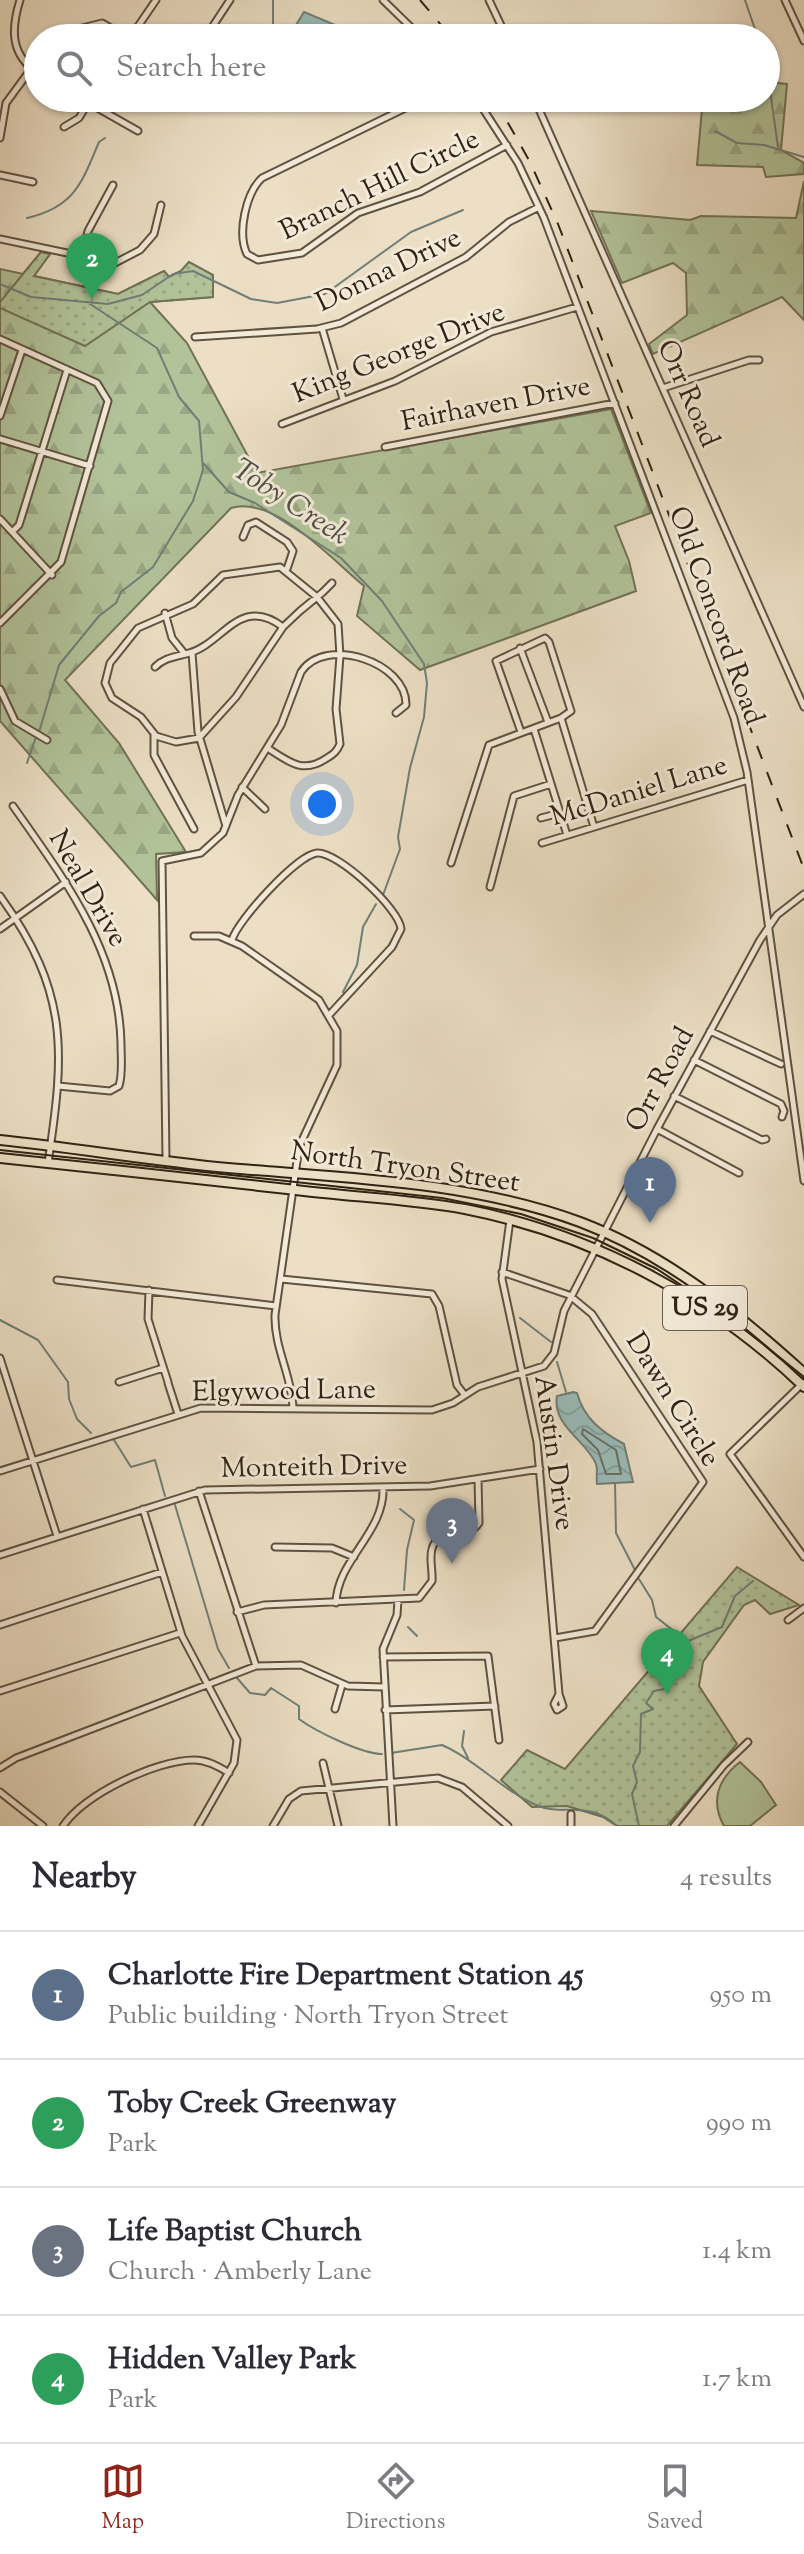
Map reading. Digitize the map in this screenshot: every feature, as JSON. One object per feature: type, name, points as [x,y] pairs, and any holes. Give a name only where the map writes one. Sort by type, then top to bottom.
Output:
[{"type":"main road","name":"North Tryon Street","points":[[0,1140],[295,1172],[497,1199],[581,1223],[704,1289],[804,1373]]},
{"type":"main road","name":"North Tryon Street","points":[[0,1158],[396,1199],[511,1219],[596,1248],[696,1301],[804,1385]]},
{"type":"street","points":[[20,0],[14,22],[14,40],[24,61]]},
{"type":"street","points":[[139,24],[156,0]]},
{"type":"street","points":[[214,24],[230,0]]},
{"type":"street","points":[[383,0],[408,24]]},
{"type":"street","points":[[489,0],[500,24]]},
{"type":"street","points":[[785,0],[804,41]]},
{"type":"street","points":[[0,138],[8,98],[24,78]]},
{"type":"street","points":[[0,94],[8,98]]},
{"type":"street","points":[[64,127],[83,112]]},
{"type":"street","points":[[109,112],[138,131]]},
{"type":"street","name":"Branch Hill Circle","points":[[397,112],[262,178],[250,195],[243,242],[247,254],[258,260],[302,253],[358,213],[420,192],[507,145]]},
{"type":"street","name":"Old Concord Road","points":[[485,112],[507,145],[539,207],[734,718],[748,780],[804,1181]]},
{"type":"street","name":"Orr Road","points":[[540,112],[804,707]]},
{"type":"street","points":[[0,175],[33,182]]},
{"type":"street","points":[[82,256],[88,231],[113,185]]},
{"type":"street","points":[[0,239],[110,263],[136,252],[154,234],[161,205]]},
{"type":"street","name":"Donna Drive","points":[[195,337],[322,328],[346,321],[466,257],[509,222],[539,207]]},
{"type":"street","name":"King George Drive","points":[[282,424],[395,381],[491,332],[577,307]]},
{"type":"street","points":[[322,328],[343,399]]},
{"type":"street","points":[[0,339],[97,383],[105,391],[108,401],[61,562],[52,575],[0,623]]},
{"type":"street","points":[[0,416],[22,350]]},
{"type":"street","points":[[663,388],[749,360],[759,360]]},
{"type":"street","points":[[12,532],[19,525],[67,370]]},
{"type":"street","name":"Fairhaven Drive","points":[[385,447],[615,403]]},
{"type":"street","points":[[0,439],[90,466]]},
{"type":"street","points":[[0,519],[52,575]]},
{"type":"street","points":[[243,537],[248,525],[256,522],[287,542],[293,551],[287,569]]},
{"type":"street","points":[[269,749],[293,765],[306,768],[337,751],[340,744],[336,709],[340,656],[338,624],[317,597],[287,569],[272,566],[245,574],[223,575],[193,604],[165,613],[127,637],[110,663],[105,678],[112,698],[141,717],[154,734],[176,742],[200,737],[236,697],[283,627],[317,597],[332,583]]},
{"type":"street","points":[[165,613],[172,638],[184,653]]},
{"type":"street","points":[[155,667],[162,661],[192,653],[243,618],[263,615],[283,627]]},
{"type":"street","points":[[451,863],[489,745],[561,718],[571,707],[549,642],[543,638],[498,657],[495,665],[521,732]]},
{"type":"street","points":[[520,648],[548,722]]},
{"type":"street","points":[[192,653],[200,737],[220,815],[226,827]]},
{"type":"street","points":[[166,1159],[162,861],[201,853],[213,845],[226,827],[242,787],[269,749],[304,667],[319,657],[362,657],[381,666],[405,695],[404,708],[396,713]]},
{"type":"street","points":[[0,689],[15,721],[47,740]]},
{"type":"street","points":[[561,718],[594,827]]},
{"type":"street","points":[[534,729],[567,835]]},
{"type":"street","points":[[154,734],[152,745],[155,758],[194,829]]},
{"type":"street","name":"McDaniel Lane","points":[[542,843],[748,780]]},
{"type":"street","points":[[490,887],[514,796],[551,784]]},
{"type":"street","points":[[242,787],[265,809]]},
{"type":"street","name":"Neal Drive","points":[[13,806],[66,882],[96,935],[113,983],[121,1048],[121,1080],[115,1090],[58,1086]]},
{"type":"street","points":[[541,818],[560,813]]},
{"type":"street","points":[[232,940],[236,928],[253,908],[303,858],[316,853],[334,857],[394,910],[401,929],[392,947],[330,1014]]},
{"type":"street","points":[[0,929],[66,882]]},
{"type":"street","name":"Orr Road","points":[[523,1375],[539,1370],[550,1360],[562,1316],[674,1096],[769,925],[804,894]]},
{"type":"street","points":[[0,896],[40,961],[53,997],[60,1035],[58,1086],[48,1163]]},
{"type":"street","points":[[194,936],[232,940],[312,994],[330,1014],[339,1040],[338,1058],[304,1130],[276,1306],[276,1336],[289,1375],[293,1408]]},
{"type":"street","points":[[710,1031],[781,1064]]},
{"type":"street","points":[[694,1060],[781,1104],[782,1117]]},
{"type":"street","points":[[674,1096],[762,1140],[766,1139]]},
{"type":"street","points":[[657,1129],[739,1173]]},
{"type":"street","name":"Austin Drive","points":[[511,1219],[502,1272],[540,1469],[559,1694]]},
{"type":"street","name":"Dawn Circle","points":[[502,1272],[572,1297],[599,1323],[703,1482],[597,1629],[584,1636],[555,1638]]},
{"type":"street","points":[[281,1279],[325,1280],[432,1294],[439,1306],[457,1385],[465,1395]]},
{"type":"street","points":[[57,1280],[276,1306]]},
{"type":"street","points":[[149,1290],[148,1319],[178,1414]]},
{"type":"street","points":[[0,1358],[57,1536]]},
{"type":"street","points":[[119,1382],[163,1368]]},
{"type":"street","name":"Elgywood Lane","points":[[0,1471],[178,1414],[212,1407],[424,1411],[443,1407],[482,1386],[523,1375]]},
{"type":"street","points":[[804,1385],[730,1454],[804,1557]]},
{"type":"street","name":"Monteith Drive","points":[[0,1555],[199,1491],[239,1487],[430,1486],[540,1469]]},
{"type":"street","points":[[237,1612],[264,1605],[419,1598],[430,1588],[431,1552],[436,1542],[469,1534],[477,1527],[480,1517],[478,1479]]},
{"type":"street","points":[[336,1603],[339,1582],[380,1512],[383,1488]]},
{"type":"street","points":[[199,1491],[256,1666]]},
{"type":"street","points":[[143,1509],[180,1633],[235,1733],[236,1756],[198,1826]]},
{"type":"street","points":[[275,1547],[329,1548],[354,1557]]},
{"type":"street","points":[[0,1625],[162,1572]]},
{"type":"street","points":[[393,1826],[383,1657],[384,1643],[395,1620],[398,1600]]},
{"type":"street","points":[[788,1620],[804,1608]]},
{"type":"street","points":[[0,1691],[180,1633]]},
{"type":"street","points":[[383,1657],[488,1656],[499,1740]]},
{"type":"street","points":[[0,1768],[16,1758],[256,1666],[301,1665],[342,1685],[384,1687]]},
{"type":"street","points":[[335,1709],[342,1685]]},
{"type":"street","points":[[385,1710],[496,1706]]},
{"type":"street","points":[[674,1826],[748,1742]]},
{"type":"street","points":[[63,1826],[83,1803],[103,1789],[173,1763],[200,1760],[229,1773]]},
{"type":"street","points":[[323,1763],[338,1826]]},
{"type":"street","points":[[273,1826],[293,1795],[327,1786],[434,1777],[452,1781],[508,1826]]},
{"type":"street","points":[[0,1792],[43,1826]]},
{"type":"street","points":[[571,1814],[571,1826]]},
{"type":"green space","points":[[780,83],[787,84],[781,150],[804,163],[804,174],[766,177],[763,167],[697,165],[702,112],[780,112]]},
{"type":"green space","points":[[804,181],[804,320],[782,297],[653,354],[649,344],[687,315],[686,273],[673,263],[622,283],[591,211],[690,220],[701,216],[796,218]]},
{"type":"green space","points":[[41,252],[50,254],[34,276],[118,294],[164,271],[169,277],[189,262],[213,275],[213,297],[150,302],[187,343],[257,473],[611,409],[651,513],[615,526],[629,561],[636,591],[420,670],[357,616],[364,586],[319,546],[284,520],[266,511],[248,507],[231,508],[65,680],[119,743],[186,852],[156,854],[157,900],[0,721],[0,269],[23,274]]},
{"type":"green space","points":[[41,252],[50,254],[34,276],[118,294],[164,271],[169,277],[189,262],[213,275],[213,297],[150,302],[85,346],[0,308],[0,302]]},
{"type":"green space","points":[[737,1567],[799,1605],[770,1614],[755,1600],[744,1605],[703,1662],[699,1686],[737,1744],[667,1826],[617,1826],[603,1817],[567,1806],[532,1807],[501,1780],[527,1750],[565,1769]]},
{"type":"green space","points":[[740,1762],[761,1782],[776,1805],[750,1826],[724,1826],[718,1808],[718,1791],[726,1776]]},
{"type":"water","points":[[304,12],[333,24],[297,24]]},
{"type":"water","points":[[577,1393],[584,1410],[595,1424],[624,1444],[633,1482],[597,1484],[597,1469],[592,1456],[565,1425],[557,1407],[557,1396]]},
{"type":"waterway","points":[[273,0],[273,24]]},
{"type":"waterway","points":[[745,0],[753,24]]},
{"type":"waterway","points":[[773,112],[778,147]]},
{"type":"waterway","points":[[715,131],[737,143],[764,145],[804,157]]},
{"type":"waterway","points":[[27,218],[56,207],[75,191],[99,142],[105,138]]},
{"type":"waterway","points":[[0,284],[31,297],[108,304],[142,295],[173,274],[193,271],[251,299],[277,303],[325,294],[411,232],[463,210]]},
{"type":"waterway","points":[[39,732],[59,665],[99,616],[116,603],[121,592],[153,567],[193,501],[203,470],[199,421],[179,397],[157,348],[87,302]]},
{"type":"waterway","name":"Toby Creek","points":[[203,463],[229,492],[255,503],[341,558],[382,601],[424,664],[427,683],[424,717],[410,768],[398,837],[400,849],[383,895]]},
{"type":"waterway","points":[[27,763],[36,737]]},
{"type":"waterway","name":"Toby Creek","points":[[343,992],[357,965],[363,927],[376,904]]},
{"type":"waterway","points":[[520,1318],[551,1342]]},
{"type":"waterway","points":[[0,1320],[38,1340],[68,1382],[69,1399],[77,1419],[91,1433]]},
{"type":"waterway","points":[[557,1362],[566,1392]]},
{"type":"waterway","points":[[114,1440],[131,1467],[155,1460],[165,1496]]},
{"type":"waterway","points":[[615,1483],[616,1533],[636,1572]]},
{"type":"waterway","points":[[175,1505],[218,1649],[229,1668]]},
{"type":"waterway","points":[[400,1509],[414,1520],[407,1550],[404,1590]]},
{"type":"waterway","points":[[639,1579],[652,1600],[656,1617],[688,1642],[677,1676],[666,1683],[665,1689],[654,1691],[646,1703],[653,1709],[641,1714],[640,1752],[633,1766],[637,1782],[632,1794],[639,1826]]},
{"type":"waterway","points":[[688,1641],[722,1627],[735,1596],[753,1581]]},
{"type":"waterway","points":[[408,1627],[417,1636]]},
{"type":"waterway","points":[[237,1678],[250,1693],[265,1695],[271,1688],[299,1706],[299,1719],[316,1730],[351,1746],[382,1754]]},
{"type":"waterway","points":[[464,1731],[462,1746],[468,1758]]},
{"type":"waterway","points":[[391,1753],[442,1745],[536,1805],[595,1813],[617,1826]]},
{"type":"tram line","points":[[0,1150],[442,1198],[521,1214],[593,1238],[657,1269],[732,1319],[804,1377]]},
{"type":"railway","points":[[420,0],[440,24]]},
{"type":"railway","points":[[502,112],[530,162],[558,224],[804,869]]},
{"type":"place","name":"Toby Creek Greenway","points":[[92,299]]},
{"type":"place","name":"Charlotte Fire Department Station 45","points":[[650,1223]]},
{"type":"place","name":"Life Baptist Church","points":[[452,1564]]},
{"type":"place","name":"Hidden Valley Park","points":[[667,1694]]}]
